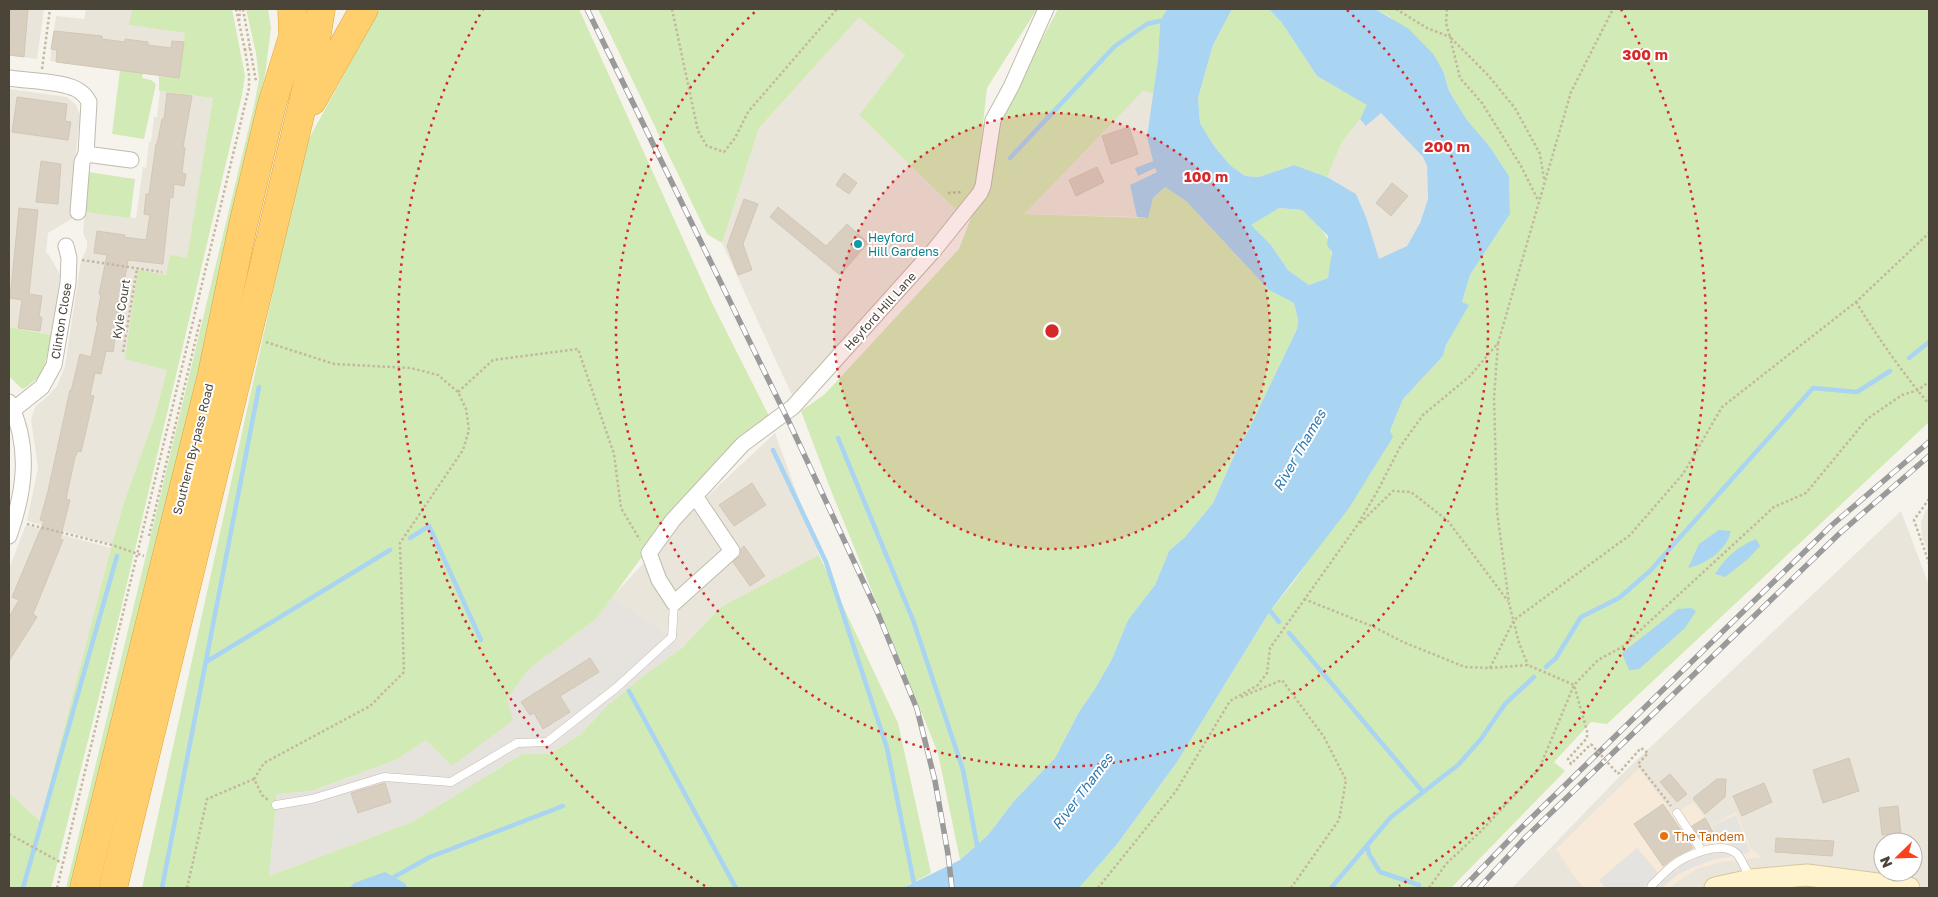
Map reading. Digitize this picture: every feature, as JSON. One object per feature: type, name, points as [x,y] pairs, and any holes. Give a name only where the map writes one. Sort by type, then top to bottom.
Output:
[{"type":"highway","points":[[272,104],[277,38],[275,9]]},
{"type":"highway","name":"Southern By-pass Road","points":[[84,888],[212,374],[243,225],[272,104],[293,36],[292,9]]},
{"type":"highway","name":"Southern By-pass Road","points":[[113,888],[312,65],[321,9]]},
{"type":"highway","name":"Southern By-pass Road","points":[[296,128],[364,9]]},
{"type":"street","name":"Heyford Hill Lane","points":[[649,553],[673,520],[743,444],[793,406],[935,250],[980,193],[983,186],[993,120],[1011,87],[1046,9]]},
{"type":"street","points":[[9,78],[68,86],[78,89],[86,95],[89,102],[90,117],[86,154],[82,162],[78,212]]},
{"type":"street","points":[[86,154],[131,160]]},
{"type":"street","name":"Clinton Close","points":[[11,406],[42,387],[54,365],[68,283],[67,252]]},
{"type":"street","points":[[9,536],[24,477],[22,436],[11,406]]},
{"type":"street","points":[[649,553],[659,580],[674,603],[732,550],[695,496]]},
{"type":"street","points":[[1714,888],[1751,880],[1785,882],[1807,875],[1910,888]]},
{"type":"lane","points":[[276,805],[312,799],[384,777],[451,782],[517,743],[547,742],[616,688],[672,637],[674,603]]},
{"type":"lane","points":[[1677,813],[1702,851]]},
{"type":"lane","points":[[1651,888],[1673,865],[1702,851],[1719,847],[1728,848],[1737,854],[1751,880]]},
{"type":"path","points":[[40,82],[50,9]]},
{"type":"path","points":[[56,888],[249,88],[250,74],[236,9]]},
{"type":"path","points":[[238,22],[242,9]]},
{"type":"path","points":[[242,9],[256,81]]},
{"type":"path","points":[[672,9],[698,131],[707,146],[724,152],[735,138],[748,112],[837,9]]},
{"type":"path","points":[[1396,9],[1427,28],[1450,38],[1487,74],[1515,108],[1540,154],[1544,181]]},
{"type":"path","points":[[1447,9],[1446,22],[1460,78],[1482,103],[1521,166],[1538,201]]},
{"type":"path","points":[[1528,665],[1519,643],[1509,603],[1497,501],[1494,398],[1498,343],[1571,92],[1613,9]]},
{"type":"path","points":[[245,50],[250,48]]},
{"type":"path","points":[[1490,668],[1514,620],[1630,535],[1683,474],[1722,407],[1856,302],[1929,233]]},
{"type":"path","name":"Kyle Court","points":[[67,252],[137,269],[162,272]]},
{"type":"path","name":"Kyle Court","points":[[123,352],[137,269]]},
{"type":"path","points":[[1856,302],[1888,353],[1904,370],[1929,404]]},
{"type":"path","points":[[148,537],[203,308]]},
{"type":"path","points":[[187,888],[207,798],[254,779],[264,763],[370,706],[404,672],[400,543],[463,450],[469,430],[466,410],[458,392],[438,375],[411,368],[334,364],[247,337]]},
{"type":"path","points":[[1098,888],[1176,791],[1230,701],[1258,685],[1267,673],[1270,648],[1356,527],[1377,492],[1400,447],[1423,415],[1470,376],[1498,343]]},
{"type":"path","points":[[458,392],[493,360],[578,349],[614,454],[621,508],[649,553]]},
{"type":"path","points":[[1429,888],[1446,864],[1538,769],[1574,685],[1598,660],[1622,647],[1774,507],[1806,493],[1867,419],[1902,395],[1918,390],[1929,382]]},
{"type":"path","points":[[1356,527],[1393,491],[1411,492],[1448,521],[1509,603]]},
{"type":"path","points":[[1929,499],[1914,520],[1929,563]]},
{"type":"path","points":[[14,521],[144,556],[146,547]]},
{"type":"path","points":[[1304,599],[1374,627],[1403,642],[1464,667],[1490,668],[1528,665],[1574,685],[1587,731],[1587,738],[1568,760],[1571,764],[1591,744],[1618,774],[1641,748],[1648,753],[1638,764],[1677,813]]},
{"type":"path","points":[[1230,701],[1282,680],[1324,737],[1346,780],[1339,820],[1291,888]]},
{"type":"path","points":[[254,779],[262,796],[276,805]]},
{"type":"path","points":[[9,840],[9,835],[63,863]]},
{"type":"path","points":[[62,888],[68,860]]},
{"type":"shaded area","points":[[9,9],[44,9],[37,59],[9,55]]},
{"type":"shaded area","points":[[86,9],[132,9],[130,25],[185,33],[179,78],[50,61],[56,16],[84,19]]},
{"type":"shaded area","name":"Heyford Hill Gardens","points":[[859,16],[905,55],[859,115],[959,213],[795,402],[722,243],[759,128]]},
{"type":"shaded area","points":[[9,89],[67,97],[76,105],[80,115],[75,161],[73,218],[48,233],[46,253],[60,275],[52,335],[9,327]]},
{"type":"shaded area","points":[[160,91],[213,98],[179,310],[167,369],[153,421],[123,505],[112,544],[27,521],[38,468],[31,420],[35,407],[57,386],[65,366],[81,261],[87,248],[87,241],[83,234],[85,212],[136,218],[143,167],[146,168],[154,117],[157,117]]},
{"type":"shaded area","points":[[1143,91],[1154,94],[1147,137],[1153,161],[1135,168],[1156,168],[1157,172],[1130,185],[1137,217],[1023,214]]},
{"type":"shaded area","points":[[1380,112],[1423,157],[1427,166],[1428,199],[1420,223],[1407,246],[1378,260],[1366,217],[1356,194],[1327,177],[1342,142],[1360,119],[1367,126]]},
{"type":"shaded area","points":[[775,433],[819,555],[721,607],[682,648],[672,637],[612,597],[697,506]]},
{"type":"shaded area","points":[[1929,507],[1929,556],[1922,536],[1921,522]]},
{"type":"shaded area","points":[[1901,511],[1929,585],[1929,888],[1512,888],[1621,775]]},
{"type":"shaded area","points":[[26,525],[111,548],[40,821],[9,793],[9,569]]},
{"type":"shaded area","points":[[612,597],[672,637],[682,648],[639,679],[606,707],[580,735],[548,754],[522,754],[412,822],[269,876],[277,794],[311,791],[396,760],[426,740],[453,765],[528,670],[596,619]]},
{"type":"shaded area","points":[[1639,768],[1674,815],[1693,802],[1711,826],[1736,812],[1751,849],[1762,857],[1722,862],[1696,869],[1669,888],[1585,888],[1576,879],[1556,849]]},
{"type":"shaded area","points":[[1736,815],[1750,852],[1743,854],[1730,846],[1727,839],[1718,839],[1712,826]]},
{"type":"shaded area","points":[[1637,848],[1659,874],[1642,888],[1606,888],[1599,880]]},
{"type":"shaded area","points":[[1724,852],[1734,856],[1715,859],[1694,867],[1677,875],[1662,888],[1657,888],[1664,879],[1683,864],[1706,854]]},
{"type":"green space","points":[[132,9],[232,9],[245,76],[120,613],[51,888],[9,888],[9,793],[40,821],[112,544],[123,505],[153,421],[167,370],[125,359],[138,270],[166,275],[170,255],[187,258],[213,98],[159,91],[159,76],[179,78],[185,33],[129,25]]},
{"type":"green space","points":[[246,9],[268,9],[271,28],[265,75],[240,175],[215,308],[76,888],[66,888],[254,106],[259,79],[256,53]]},
{"type":"green space","points":[[380,9],[579,9],[712,303],[770,418],[676,511],[596,619],[528,670],[507,699],[513,720],[452,766],[426,740],[396,760],[311,791],[277,794],[269,876],[412,822],[522,754],[549,754],[580,735],[606,707],[639,679],[682,648],[721,607],[819,555],[898,723],[931,873],[903,888],[407,888],[406,884],[354,883],[349,888],[142,888],[305,146]]},
{"type":"green space","points":[[598,9],[1037,9],[987,88],[976,188],[959,213],[859,115],[905,55],[859,17],[759,128],[722,243],[707,234]]},
{"type":"green space","points":[[1058,9],[1167,9],[1160,21],[1154,94],[1143,91],[1024,214],[1147,218],[1153,198],[1165,187],[1186,201],[1269,290],[1294,303],[1298,320],[1297,329],[1248,431],[1238,447],[1213,503],[1185,537],[1169,551],[1155,585],[1128,620],[1112,659],[1079,712],[1055,758],[1014,801],[988,835],[960,860],[938,753],[830,488],[801,411],[825,394],[959,249],[994,158],[998,123]]},
{"type":"green space","points":[[1232,9],[1269,9],[1282,23],[1317,76],[1368,105],[1360,119],[1342,142],[1327,177],[1294,165],[1259,177],[1245,176],[1230,165],[1214,146],[1200,123],[1198,98],[1213,45]]},
{"type":"green space","points":[[1375,9],[1929,9],[1929,422],[1607,724],[1591,722],[1554,762],[1565,771],[1451,888],[1079,888],[1118,843],[1177,762],[1270,611],[1292,584],[1371,473],[1403,399],[1443,356],[1446,345],[1468,305],[1462,302],[1470,275],[1510,214],[1509,176],[1490,147],[1467,120],[1449,91],[1444,72],[1390,17]]},
{"type":"green space","points":[[120,70],[143,73],[142,78],[151,80],[156,84],[144,139],[112,134]]},
{"type":"green space","points":[[88,172],[135,179],[130,218],[85,212]]},
{"type":"green space","points":[[1279,208],[1302,210],[1324,232],[1328,239],[1331,255],[1328,278],[1309,285],[1288,270],[1271,245],[1250,225]]},
{"type":"green space","points":[[9,327],[52,335],[42,375],[22,389],[9,376]]},
{"type":"water","name":"River Thames","points":[[1167,9],[1232,9],[1213,45],[1198,98],[1200,123],[1214,146],[1230,165],[1245,176],[1259,177],[1294,165],[1327,177],[1356,194],[1366,217],[1379,259],[1407,246],[1420,223],[1428,199],[1427,166],[1423,157],[1381,113],[1366,126],[1360,119],[1367,105],[1317,76],[1282,23],[1269,9],[1375,9],[1409,29],[1434,55],[1444,73],[1449,91],[1467,120],[1490,147],[1509,176],[1510,214],[1470,275],[1462,302],[1469,305],[1446,345],[1443,356],[1403,399],[1390,431],[1393,437],[1349,508],[1270,611],[1177,762],[1118,843],[1079,888],[903,888],[960,860],[988,835],[1014,801],[1055,758],[1079,712],[1112,659],[1128,620],[1155,585],[1169,551],[1185,537],[1213,503],[1238,447],[1248,431],[1297,329],[1298,320],[1294,303],[1269,290],[1186,201],[1165,187],[1153,198],[1148,218],[1137,217],[1130,185],[1157,172],[1155,168],[1138,176],[1135,168],[1153,161],[1147,137],[1158,60],[1160,21]],"holes":[[[1279,208],[1302,210],[1328,236],[1327,245],[1332,252],[1328,278],[1309,285],[1288,270],[1271,245],[1251,225]]]},
{"type":"water","points":[[1719,530],[1731,531],[1725,545],[1709,559],[1688,568],[1699,544]]},
{"type":"water","points":[[1756,539],[1760,546],[1748,559],[1725,577],[1715,574],[1732,553]]},
{"type":"water","points":[[1691,608],[1696,611],[1685,628],[1639,669],[1629,670],[1622,653],[1678,609]]},
{"type":"water","points":[[385,872],[406,884],[407,888],[349,888],[354,883]]},
{"type":"building","points":[[10,9],[28,9],[24,57],[9,55]]},
{"type":"building","points":[[54,31],[102,36],[102,39],[125,42],[125,39],[148,42],[148,45],[171,48],[172,41],[184,42],[179,78],[56,62],[57,50],[51,49]]},
{"type":"building","points":[[167,93],[192,96],[183,147],[185,148],[182,173],[186,174],[184,186],[174,184],[173,198],[170,197],[163,264],[128,260],[113,352],[106,351],[101,374],[95,373],[90,395],[94,396],[81,452],[78,451],[75,457],[66,499],[70,500],[60,539],[63,540],[33,614],[37,617],[9,661],[9,617],[19,600],[12,597],[44,521],[40,520],[80,354],[91,357],[98,322],[96,321],[101,295],[99,294],[107,255],[94,253],[97,231],[146,240],[150,215],[144,214],[146,194],[149,194],[156,144],[162,119],[164,119]]},
{"type":"building","points":[[17,97],[67,104],[65,121],[71,122],[68,140],[12,132]]},
{"type":"building","points":[[1129,127],[1138,154],[1111,164],[1102,136]]},
{"type":"building","points":[[41,161],[61,164],[58,204],[36,202]]},
{"type":"building","points":[[1097,167],[1104,182],[1076,196],[1069,180]]},
{"type":"building","points":[[844,173],[857,183],[849,194],[836,185]]},
{"type":"building","points":[[1392,183],[1408,196],[1391,216],[1376,203]]},
{"type":"building","points":[[744,199],[758,204],[743,244],[752,270],[738,275],[727,246]]},
{"type":"building","points":[[778,207],[826,246],[847,224],[868,243],[840,275],[770,217]]},
{"type":"building","points":[[19,208],[38,210],[29,294],[42,296],[39,317],[42,317],[40,331],[18,328],[22,300],[10,298]]},
{"type":"building","points":[[752,483],[766,505],[734,526],[719,505]]},
{"type":"building","points":[[744,546],[765,576],[750,586],[733,562],[741,555],[741,549]]},
{"type":"building","points":[[590,658],[599,672],[560,696],[570,712],[543,729],[534,713],[530,715],[521,702]]},
{"type":"building","points":[[1849,758],[1859,791],[1823,803],[1813,770]]},
{"type":"building","points":[[1670,774],[1687,794],[1677,802],[1660,782]]},
{"type":"building","points":[[1717,779],[1726,779],[1725,797],[1705,814],[1693,798]]},
{"type":"building","points":[[385,783],[391,802],[358,813],[351,793]]},
{"type":"building","points":[[1764,783],[1772,802],[1742,816],[1733,796]]},
{"type":"building","name":"The Tandem","points":[[1663,804],[1693,848],[1675,857],[1663,866],[1634,824]]},
{"type":"building","points":[[1898,806],[1901,832],[1882,832],[1879,808]]},
{"type":"building","points":[[1705,818],[1716,837],[1707,842],[1705,840],[1702,841],[1692,826]]},
{"type":"building","points":[[1776,838],[1834,841],[1832,856],[1775,852]]},
{"type":"waterway","points":[[1010,158],[1115,46],[1147,24],[1160,21]]},
{"type":"waterway","points":[[1909,358],[1929,342]]},
{"type":"waterway","points":[[1546,667],[1556,658],[1581,617],[1619,598],[1650,571],[1813,388],[1857,392],[1890,371]]},
{"type":"waterway","points":[[162,888],[259,387]]},
{"type":"waterway","points":[[838,438],[913,620],[963,770],[978,850]]},
{"type":"waterway","points":[[773,450],[826,562],[887,748],[915,888]]},
{"type":"waterway","points":[[410,538],[429,526],[481,640]]},
{"type":"waterway","points":[[206,662],[390,550]]},
{"type":"waterway","points":[[23,888],[117,556]]},
{"type":"waterway","points":[[1267,607],[1279,622]]},
{"type":"waterway","points":[[1289,633],[1423,792]]},
{"type":"waterway","points":[[1331,888],[1391,817],[1458,765],[1481,739],[1505,704],[1534,677]]},
{"type":"waterway","points":[[629,691],[736,888]]},
{"type":"waterway","points":[[394,877],[430,857],[563,806]]},
{"type":"waterway","points":[[1367,845],[1369,854],[1380,872],[1419,885]]},
{"type":"railway","points":[[587,9],[789,422],[877,611],[917,709],[935,781],[952,888]]},
{"type":"railway","points":[[1463,888],[1517,832],[1832,525],[1929,442]]},
{"type":"railway","points":[[1479,888],[1524,839],[1840,533],[1929,456]]},
{"type":"place","name":"Heyford Hill Gardens","points":[[858,244]]},
{"type":"place","name":"The Tandem","points":[[1664,836]]}]
